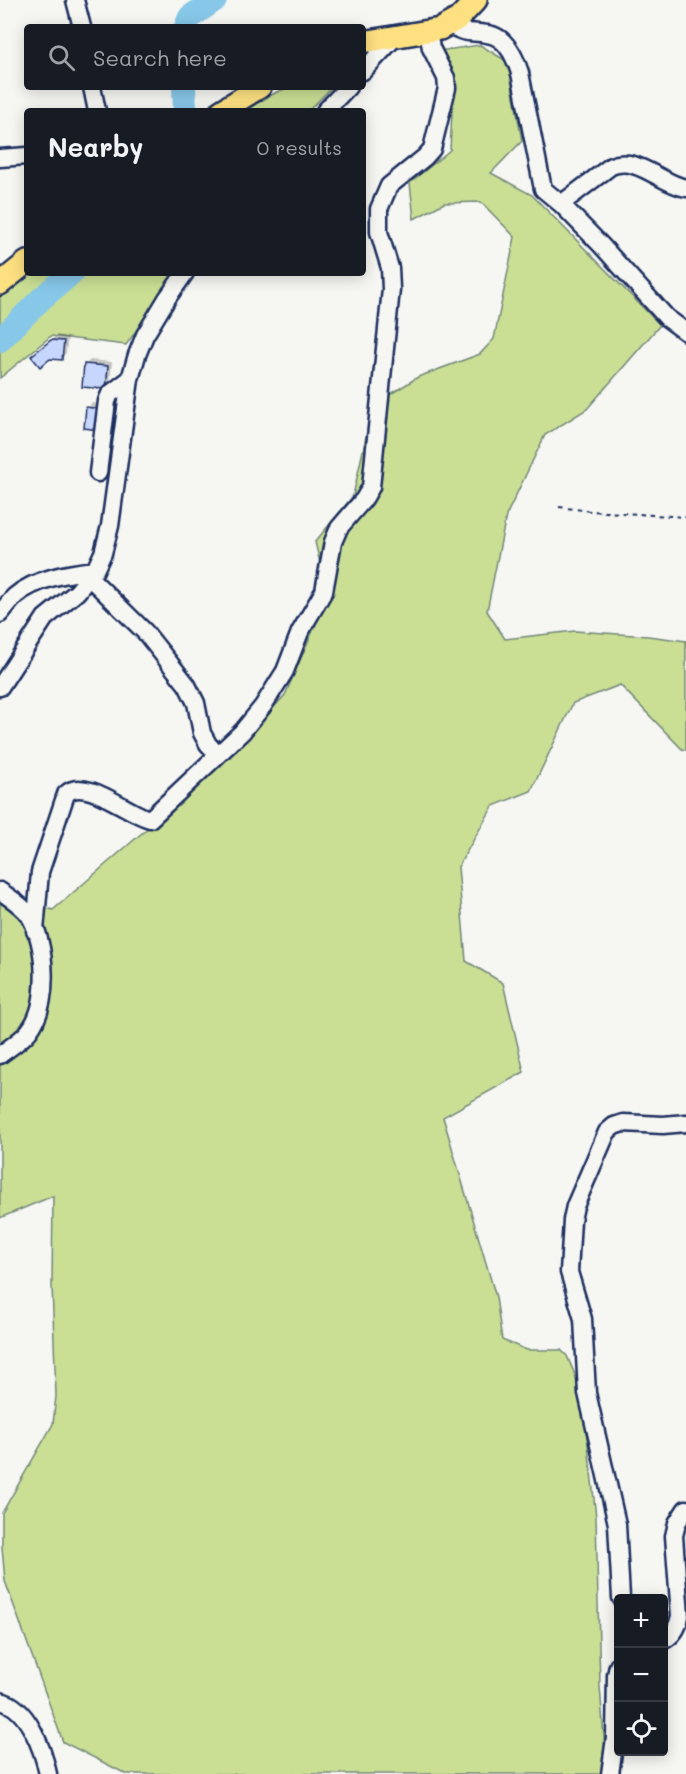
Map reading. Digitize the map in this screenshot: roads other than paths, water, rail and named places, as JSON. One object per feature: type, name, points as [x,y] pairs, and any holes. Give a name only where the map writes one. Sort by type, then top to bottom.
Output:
[{"type":"main road","points":[[366,41],[450,25],[476,0]]},
{"type":"main road","points":[[226,108],[255,90]]},
{"type":"main road","points":[[0,284],[24,264]]},
{"type":"street","points":[[75,0],[81,24]]},
{"type":"street","points":[[450,25],[468,33],[493,35],[509,47],[520,73],[543,189],[601,245],[667,318],[686,332]]},
{"type":"street","points":[[35,931],[40,872],[69,790],[80,788],[110,799],[150,819],[242,732],[264,706],[285,671],[300,632],[324,591],[333,542],[339,528],[364,500],[371,487],[391,288],[390,268],[379,232],[379,209],[389,186],[426,157],[435,142],[447,88],[446,78],[431,48],[428,31]]},
{"type":"street","points":[[366,68],[396,36]]},
{"type":"street","points":[[94,90],[96,108]]},
{"type":"street","points":[[328,108],[345,90]]},
{"type":"street","points":[[0,158],[24,156]]},
{"type":"street","points":[[561,204],[618,163],[635,165],[676,186],[686,188]]},
{"type":"street","points":[[0,687],[45,618],[77,592],[92,573],[103,553],[110,526],[130,378],[145,335],[183,276]]},
{"type":"street","points":[[98,472],[106,401],[110,394],[130,378]]},
{"type":"street","points":[[0,614],[15,596],[32,585],[72,573],[92,573],[145,632],[187,685],[196,703],[202,733],[217,754]]},
{"type":"street","points":[[0,891],[19,904],[29,916],[44,961],[38,1014],[28,1032],[0,1055]]},
{"type":"street","points":[[621,1594],[617,1524],[587,1393],[583,1318],[569,1272],[572,1220],[581,1188],[608,1132],[614,1126],[623,1123],[663,1125],[686,1123]]},
{"type":"street","points":[[668,1636],[679,1624],[674,1536],[677,1523],[686,1509]]},
{"type":"street","points":[[0,1701],[7,1702],[19,1711],[37,1737],[48,1774]]},
{"type":"street","points":[[610,1774],[615,1738],[616,1702]]},
{"type":"waterway","points":[[187,24],[190,17],[215,0]]},
{"type":"waterway","points":[[184,90],[185,108]]},
{"type":"waterway","points":[[0,340],[42,298],[68,276]]}]
